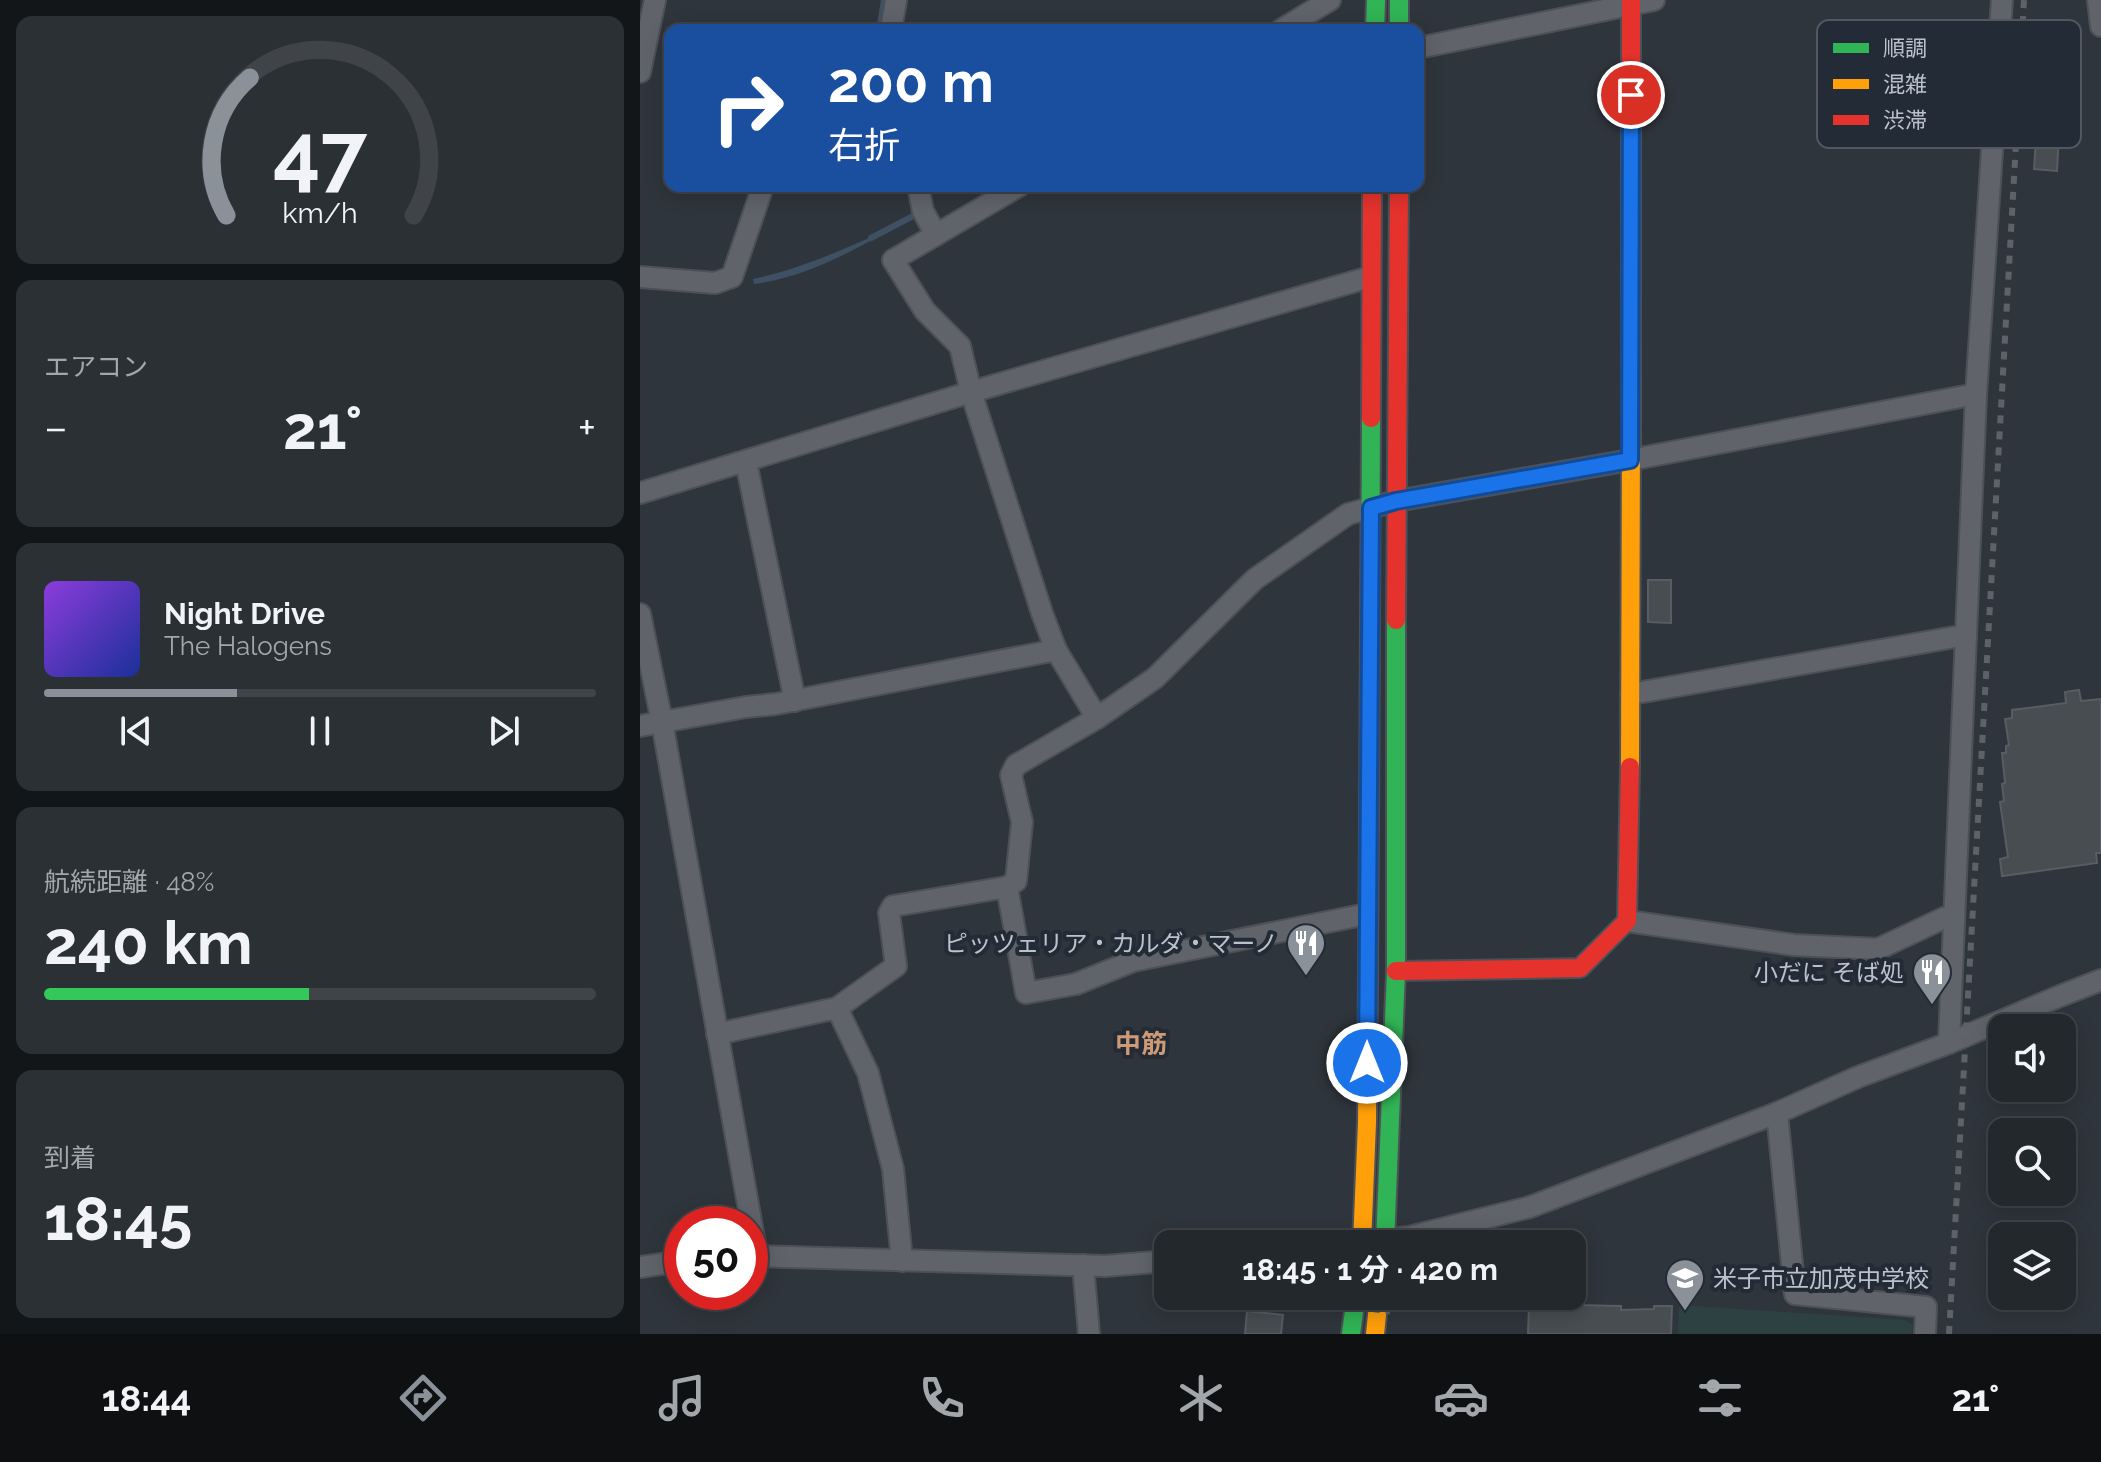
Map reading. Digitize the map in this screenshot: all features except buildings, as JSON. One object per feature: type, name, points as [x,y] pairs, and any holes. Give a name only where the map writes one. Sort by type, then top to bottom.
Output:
[{"type":"main road","points":[[1375,24],[1376,0]]},
{"type":"main road","points":[[1399,0],[1399,24]]},
{"type":"main road","points":[[1396,971],[1580,968],[1627,921],[1631,694],[1631,2]]},
{"type":"main road","points":[[1357,1230],[1367,1123],[1372,192]]},
{"type":"main road","points":[[1385,1230],[1396,971],[1399,192]]},
{"type":"main road","points":[[1351,1334],[1354,1310]]},
{"type":"main road","points":[[1375,1334],[1378,1310]]},
{"type":"street","points":[[640,72],[655,0]]},
{"type":"street","points":[[892,24],[896,0]]},
{"type":"street","points":[[1291,24],[1330,0]]},
{"type":"street","points":[[1424,47],[1631,2],[1654,0]]},
{"type":"street","points":[[2001,20],[2002,0]]},
{"type":"street","points":[[2098,0],[2101,26]]},
{"type":"street","points":[[1949,1043],[1976,394],[1992,148]]},
{"type":"street","points":[[640,277],[715,283],[732,277],[761,192]]},
{"type":"street","points":[[919,192],[923,211],[936,235]]},
{"type":"street","points":[[1009,192],[893,260],[925,311],[960,346],[971,392],[1042,613],[1056,650],[1097,718]]},
{"type":"street","points":[[640,493],[971,392],[1370,277]]},
{"type":"street","points":[[717,1034],[837,1008],[896,966],[889,913],[893,906],[1007,887],[1016,881],[1022,822],[1011,775],[1016,765],[1097,718],[1155,678],[1255,579],[1348,514],[1396,501],[1976,394]]},
{"type":"street","points":[[746,462],[795,701]]},
{"type":"street","points":[[640,614],[662,722],[746,1206]]},
{"type":"street","points":[[1631,694],[1966,635]]},
{"type":"street","points":[[640,726],[795,701],[1056,650]]},
{"type":"street","points":[[1007,887],[1026,993],[1076,984],[1133,961],[1367,914]]},
{"type":"street","points":[[1627,921],[1794,945],[1878,949],[1944,918],[1954,917]]},
{"type":"street","points":[[1439,1230],[1530,1207],[1777,1113],[1858,1077],[2101,980]]},
{"type":"street","points":[[837,1008],[868,1073],[879,1114],[893,1169],[902,1261]]},
{"type":"street","points":[[1777,1113],[1795,1294],[1926,1307],[1925,1334]]},
{"type":"street","points":[[768,1256],[1105,1266],[1154,1262]]},
{"type":"street","points":[[640,1267],[664,1264]]},
{"type":"street","points":[[1083,1265],[1089,1334]]},
{"type":"path","points":[[1368,1310],[1390,1313]]},
{"type":"shaded area","points":[[1679,1305],[1905,1320],[1913,1325],[1912,1334],[1678,1334]]},
{"type":"water","points":[[878,234],[819,266],[754,284],[753,279],[801,266]]},
{"type":"waterway","points":[[880,24],[884,0]]},
{"type":"waterway","points":[[871,238],[915,215],[916,209]]},
{"type":"railway","points":[[2023,20],[2024,0]]},
{"type":"railway","points":[[1949,1334],[2016,148]]},
{"type":"traffic: fast","points":[[1375,24],[1376,0]]},
{"type":"traffic: fast","points":[[1399,0],[1399,24]]},
{"type":"traffic: fast","points":[[1369,825],[1371,418]]},
{"type":"traffic: fast","points":[[1386,1230],[1396,971],[1396,620]]},
{"type":"traffic: fast","points":[[1351,1334],[1354,1310]]},
{"type":"traffic: slow","points":[[1630,767],[1631,428]]},
{"type":"traffic: slow","points":[[1363,1230],[1367,1123],[1369,825]]},
{"type":"traffic: slow","points":[[1375,1334],[1378,1310]]},
{"type":"traffic: jam","points":[[1631,0],[1631,428]]},
{"type":"traffic: jam","points":[[1371,418],[1372,192]]},
{"type":"traffic: jam","points":[[1396,620],[1399,192]]},
{"type":"traffic: jam","points":[[1396,971],[1580,968],[1627,921],[1630,767]]},
{"type":"place","name":"ピッツェリア・カルダ・マーノ","points":[[1306,977]]},
{"type":"place","name":"小だに そば処","points":[[1932,1006]]},
{"type":"place","name":"米子市立加茂中学校","points":[[1685,1312]]},
{"type":"district","name":"中筋","points":[[1141,1044]]},
{"type":"route","points":[[1367,1063],[1371,508],[1630,460],[1631,95]]}]
